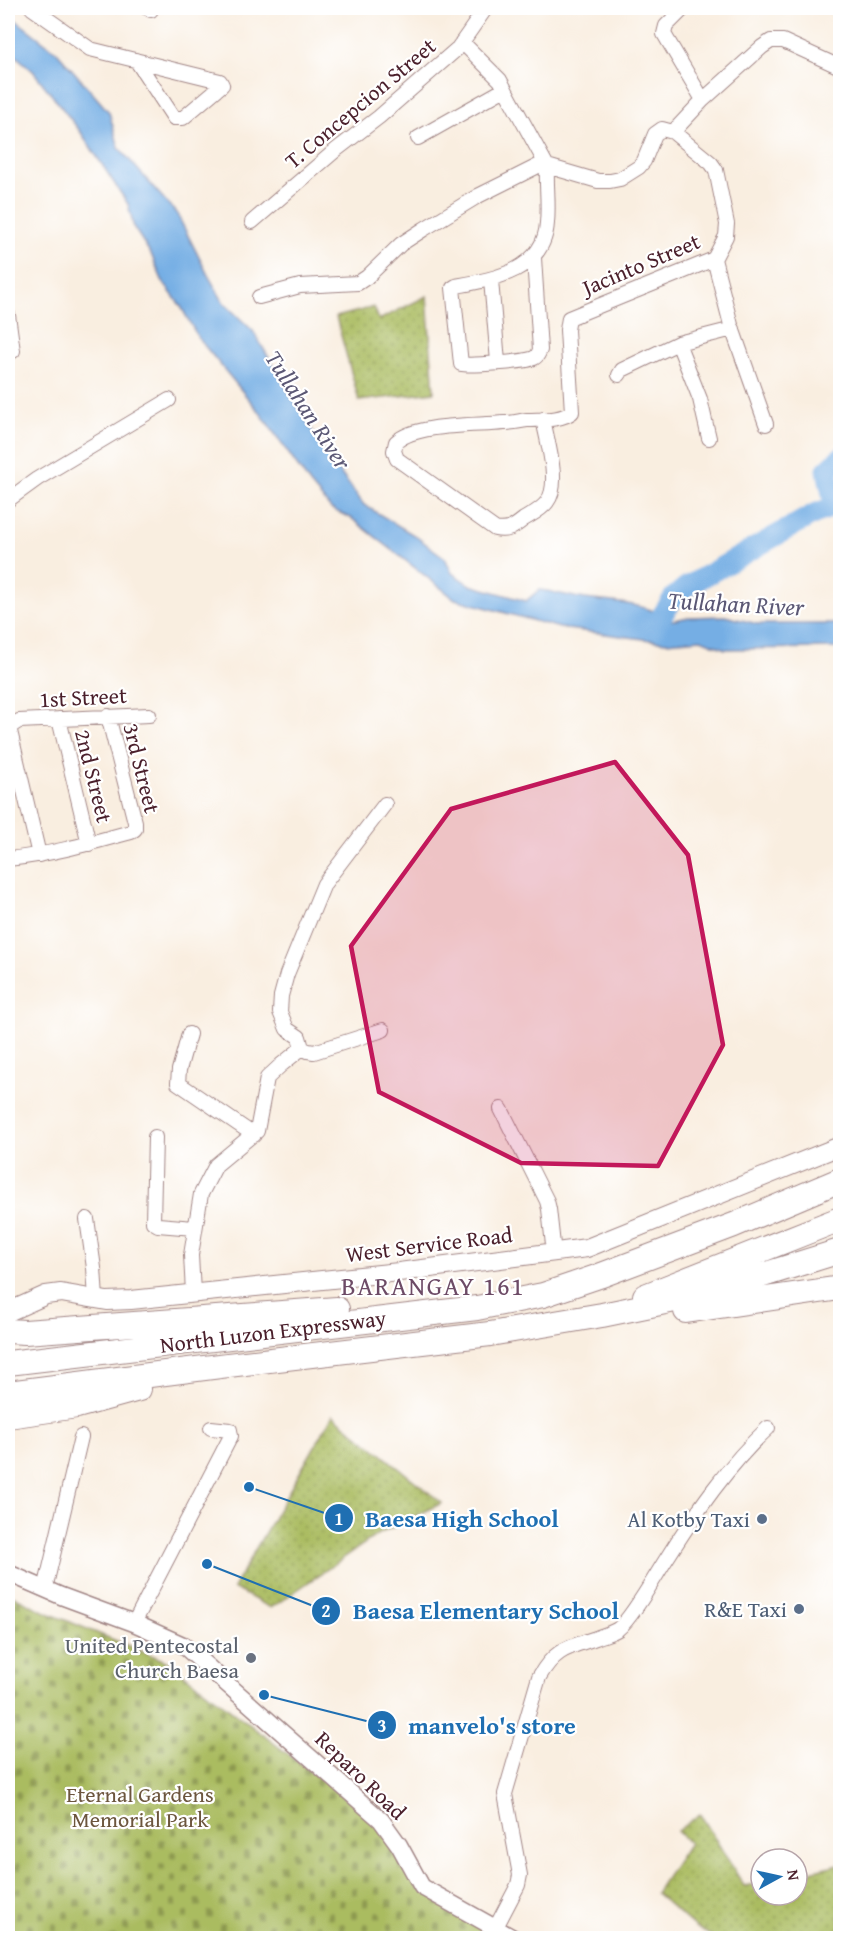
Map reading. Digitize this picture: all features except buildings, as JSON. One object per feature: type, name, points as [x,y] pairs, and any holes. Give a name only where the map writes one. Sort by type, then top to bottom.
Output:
[{"type":"highway","name":"North Luzon Expressway","points":[[8,1363],[477,1308],[543,1295],[724,1229],[840,1180]]},
{"type":"highway","name":"North Luzon Expressway","points":[[602,1315],[678,1282],[840,1219]]},
{"type":"highway","name":"North Luzon Expressway","points":[[8,1393],[480,1336],[602,1315],[699,1295],[840,1251]]},
{"type":"highway","name":"North Luzon Expressway","points":[[602,1315],[698,1311],[751,1300],[840,1288]]},
{"type":"highway","points":[[8,1331],[543,1295]]},
{"type":"highway","points":[[8,1339],[60,1329]]},
{"type":"highway","points":[[8,1416],[77,1406],[228,1365]]},
{"type":"main road","name":"West Service Road","points":[[8,1312],[46,1295],[61,1293],[96,1299],[131,1300],[554,1254],[587,1248],[840,1146]]},
{"type":"street","points":[[32,8],[90,49],[136,60],[220,81],[222,85],[183,118],[174,118],[136,60]]},
{"type":"street","name":"T. Concepcion Street","points":[[252,222],[336,150],[379,117],[462,42],[486,8]]},
{"type":"street","points":[[684,8],[666,26],[664,34],[704,100]]},
{"type":"street","points":[[259,297],[300,286],[358,283],[401,244],[424,229],[478,196],[545,165],[598,181],[610,182],[620,179],[644,161],[656,132],[660,129],[673,132],[704,100],[771,41],[783,41],[840,67]]},
{"type":"street","points":[[462,42],[493,72],[505,89],[545,165],[548,223],[534,258],[540,350],[534,358],[461,364],[452,292],[456,286],[491,280],[534,258]]},
{"type":"street","points":[[418,138],[505,89]]},
{"type":"street","name":"Jacinto Street","points":[[543,419],[554,478],[551,495],[539,510],[512,529],[504,531],[495,529],[397,459],[394,452],[396,442],[408,434],[458,425],[502,424],[543,419],[560,417],[572,411],[567,330],[569,318],[714,259],[726,236],[727,224],[720,181],[711,163],[673,132]]},
{"type":"street","points":[[714,259],[733,329],[766,424]]},
{"type":"street","points":[[491,280],[498,362]]},
{"type":"street","points":[[8,315],[13,351]]},
{"type":"street","points":[[619,375],[622,370],[678,343],[733,329]]},
{"type":"street","points":[[678,343],[700,399],[709,438]]},
{"type":"street","points":[[8,500],[37,479],[169,400]]},
{"type":"street","name":"1st Street","points":[[39,855],[10,731],[11,726],[19,721],[149,715]]},
{"type":"street","name":"3rd Street","points":[[88,843],[135,829],[108,716]]},
{"type":"street","name":"2nd Street","points":[[58,719],[88,843]]},
{"type":"street","points":[[383,1030],[308,1052],[302,1048],[299,1038],[287,1029],[280,1012],[281,996],[287,974],[324,884],[385,804]]},
{"type":"street","points":[[8,859],[39,855],[88,843]]},
{"type":"street","points":[[189,1034],[179,1070],[178,1083],[254,1135]]},
{"type":"street","points":[[193,1293],[190,1255],[198,1203],[216,1166],[254,1135],[267,1078],[302,1048]]},
{"type":"street","points":[[501,1109],[547,1201],[554,1254]]},
{"type":"street","points":[[155,1137],[153,1222],[158,1225],[194,1228]]},
{"type":"street","points":[[87,1219],[96,1299]]},
{"type":"street","points":[[134,1623],[231,1436],[230,1430],[211,1428]]},
{"type":"street","points":[[495,1929],[518,1885],[520,1875],[505,1794],[539,1677],[557,1653],[617,1630],[721,1481],[753,1442],[768,1428]]},
{"type":"street","points":[[45,1589],[81,1437]]},
{"type":"street","name":"Reparo Road","points":[[8,1573],[183,1645],[381,1820],[399,1845],[422,1887],[513,1938]]},
{"type":"highlighted area","points":[[615,762],[688,855],[723,1045],[658,1166],[521,1163],[379,1092],[351,946],[451,809]]},
{"type":"green space","points":[[427,296],[434,392],[359,401],[336,317],[374,307],[379,320]]},
{"type":"green space","points":[[333,1415],[442,1503],[377,1535],[271,1608],[233,1588]]},
{"type":"green space","name":"Eternal Gardens Memorial Park","points":[[8,1593],[43,1611],[168,1662],[378,1823],[418,1889],[491,1928],[479,1938],[8,1938]]},
{"type":"green space","points":[[700,1814],[744,1886],[749,1885],[749,1907],[809,1907],[809,1871],[840,1864],[840,1937],[715,1938],[695,1927],[656,1893],[689,1843],[677,1831]]},
{"type":"water","points":[[8,14],[57,52],[109,112],[119,148],[177,214],[224,303],[253,331],[325,452],[364,505],[414,535],[445,558],[452,573],[470,585],[526,601],[539,590],[639,606],[660,614],[669,621],[689,617],[725,616],[758,624],[840,624],[840,648],[725,649],[701,639],[666,642],[560,628],[455,599],[351,518],[331,509],[310,484],[261,414],[199,339],[180,305],[163,282],[151,254],[134,228],[128,204],[80,131],[33,71],[8,49]]},
{"type":"waterway","name":"Tullahan River","points":[[656,625],[674,597],[686,587],[814,514],[830,508],[834,503],[827,470],[840,458]]},
{"type":"place","name":"Baesa High School","points":[[249,1487]]},
{"type":"place","name":"Al Kotby Taxi","points":[[762,1519]]},
{"type":"place","name":"Baesa Elementary School","points":[[207,1564]]},
{"type":"place","name":"R&E Taxi","points":[[799,1609]]},
{"type":"place","name":"United Pentecostal Church Baesa","points":[[251,1658]]},
{"type":"place","name":"manvelo's store","points":[[264,1695]]},
{"type":"district","name":"BARANGAY 161","points":[[433,1286]]}]
